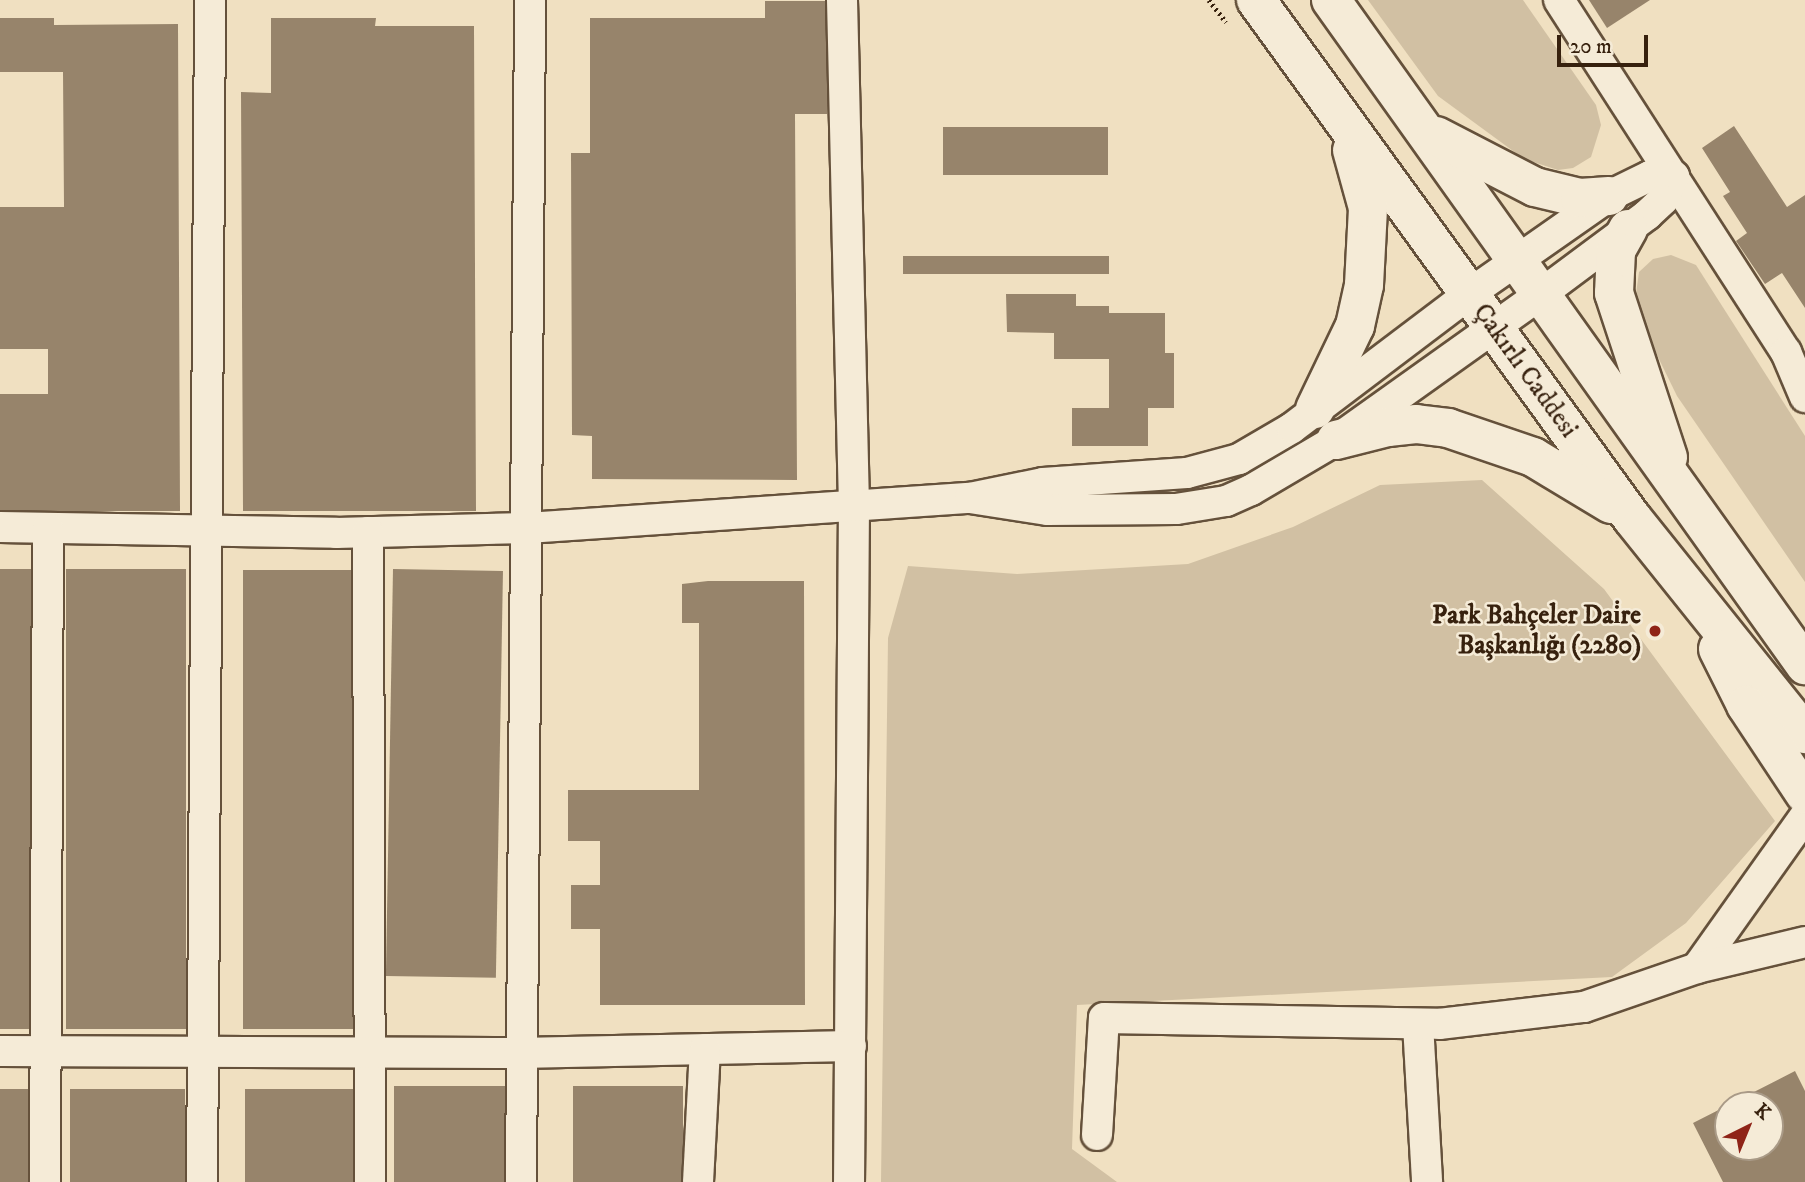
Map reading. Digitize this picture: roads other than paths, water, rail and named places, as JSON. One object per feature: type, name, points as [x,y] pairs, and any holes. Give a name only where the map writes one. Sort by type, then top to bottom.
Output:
[{"type":"main road","name":"Çakırlı Caddesi","points":[[1256,0],[1700,609],[1805,734]]},
{"type":"main road","points":[[1331,0],[1674,482],[1793,639],[1805,665]]},
{"type":"main road","points":[[1315,409],[1355,326],[1368,248],[1368,208],[1357,162],[1334,109]]},
{"type":"main road","points":[[1423,128],[1478,161],[1535,187],[1580,198],[1609,196]]},
{"type":"main road","points":[[1628,229],[1616,251],[1614,293],[1660,423],[1674,482]]},
{"type":"main road","points":[[1336,440],[1388,427],[1416,424],[1448,428],[1493,439],[1533,457],[1632,518]]},
{"type":"main road","points":[[1700,609],[1746,705],[1805,794]]},
{"type":"street","points":[[202,1182],[209,531],[210,0]]},
{"type":"street","points":[[521,1182],[519,1053],[527,528],[530,0]]},
{"type":"street","points":[[842,0],[854,504],[849,1182]]},
{"type":"street","points":[[1559,0],[1674,176],[1795,347],[1805,397]]},
{"type":"street","points":[[0,527],[368,532],[527,528],[970,498],[1043,483],[1153,477],[1214,467],[1266,444],[1517,259],[1609,196],[1650,176],[1674,176]]},
{"type":"street","points":[[970,498],[1047,510],[1202,506],[1269,481],[1336,440],[1541,295],[1663,200],[1674,176]]},
{"type":"street","points":[[45,1182],[48,528]]},
{"type":"street","points":[[368,532],[370,1182]]},
{"type":"street","points":[[1697,968],[1805,816]]},
{"type":"street","points":[[1097,1135],[1104,1018],[1418,1024],[1584,1007],[1697,968],[1805,942]]},
{"type":"street","points":[[1418,1024],[1427,1182]]},
{"type":"street","points":[[0,1051],[519,1053],[850,1046]]},
{"type":"street","points":[[698,1182],[705,1049]]},
{"type":"place","name":"Park Bahçeler Dai̇re Başkanlığı (2280)","points":[[1655,631]]}]
